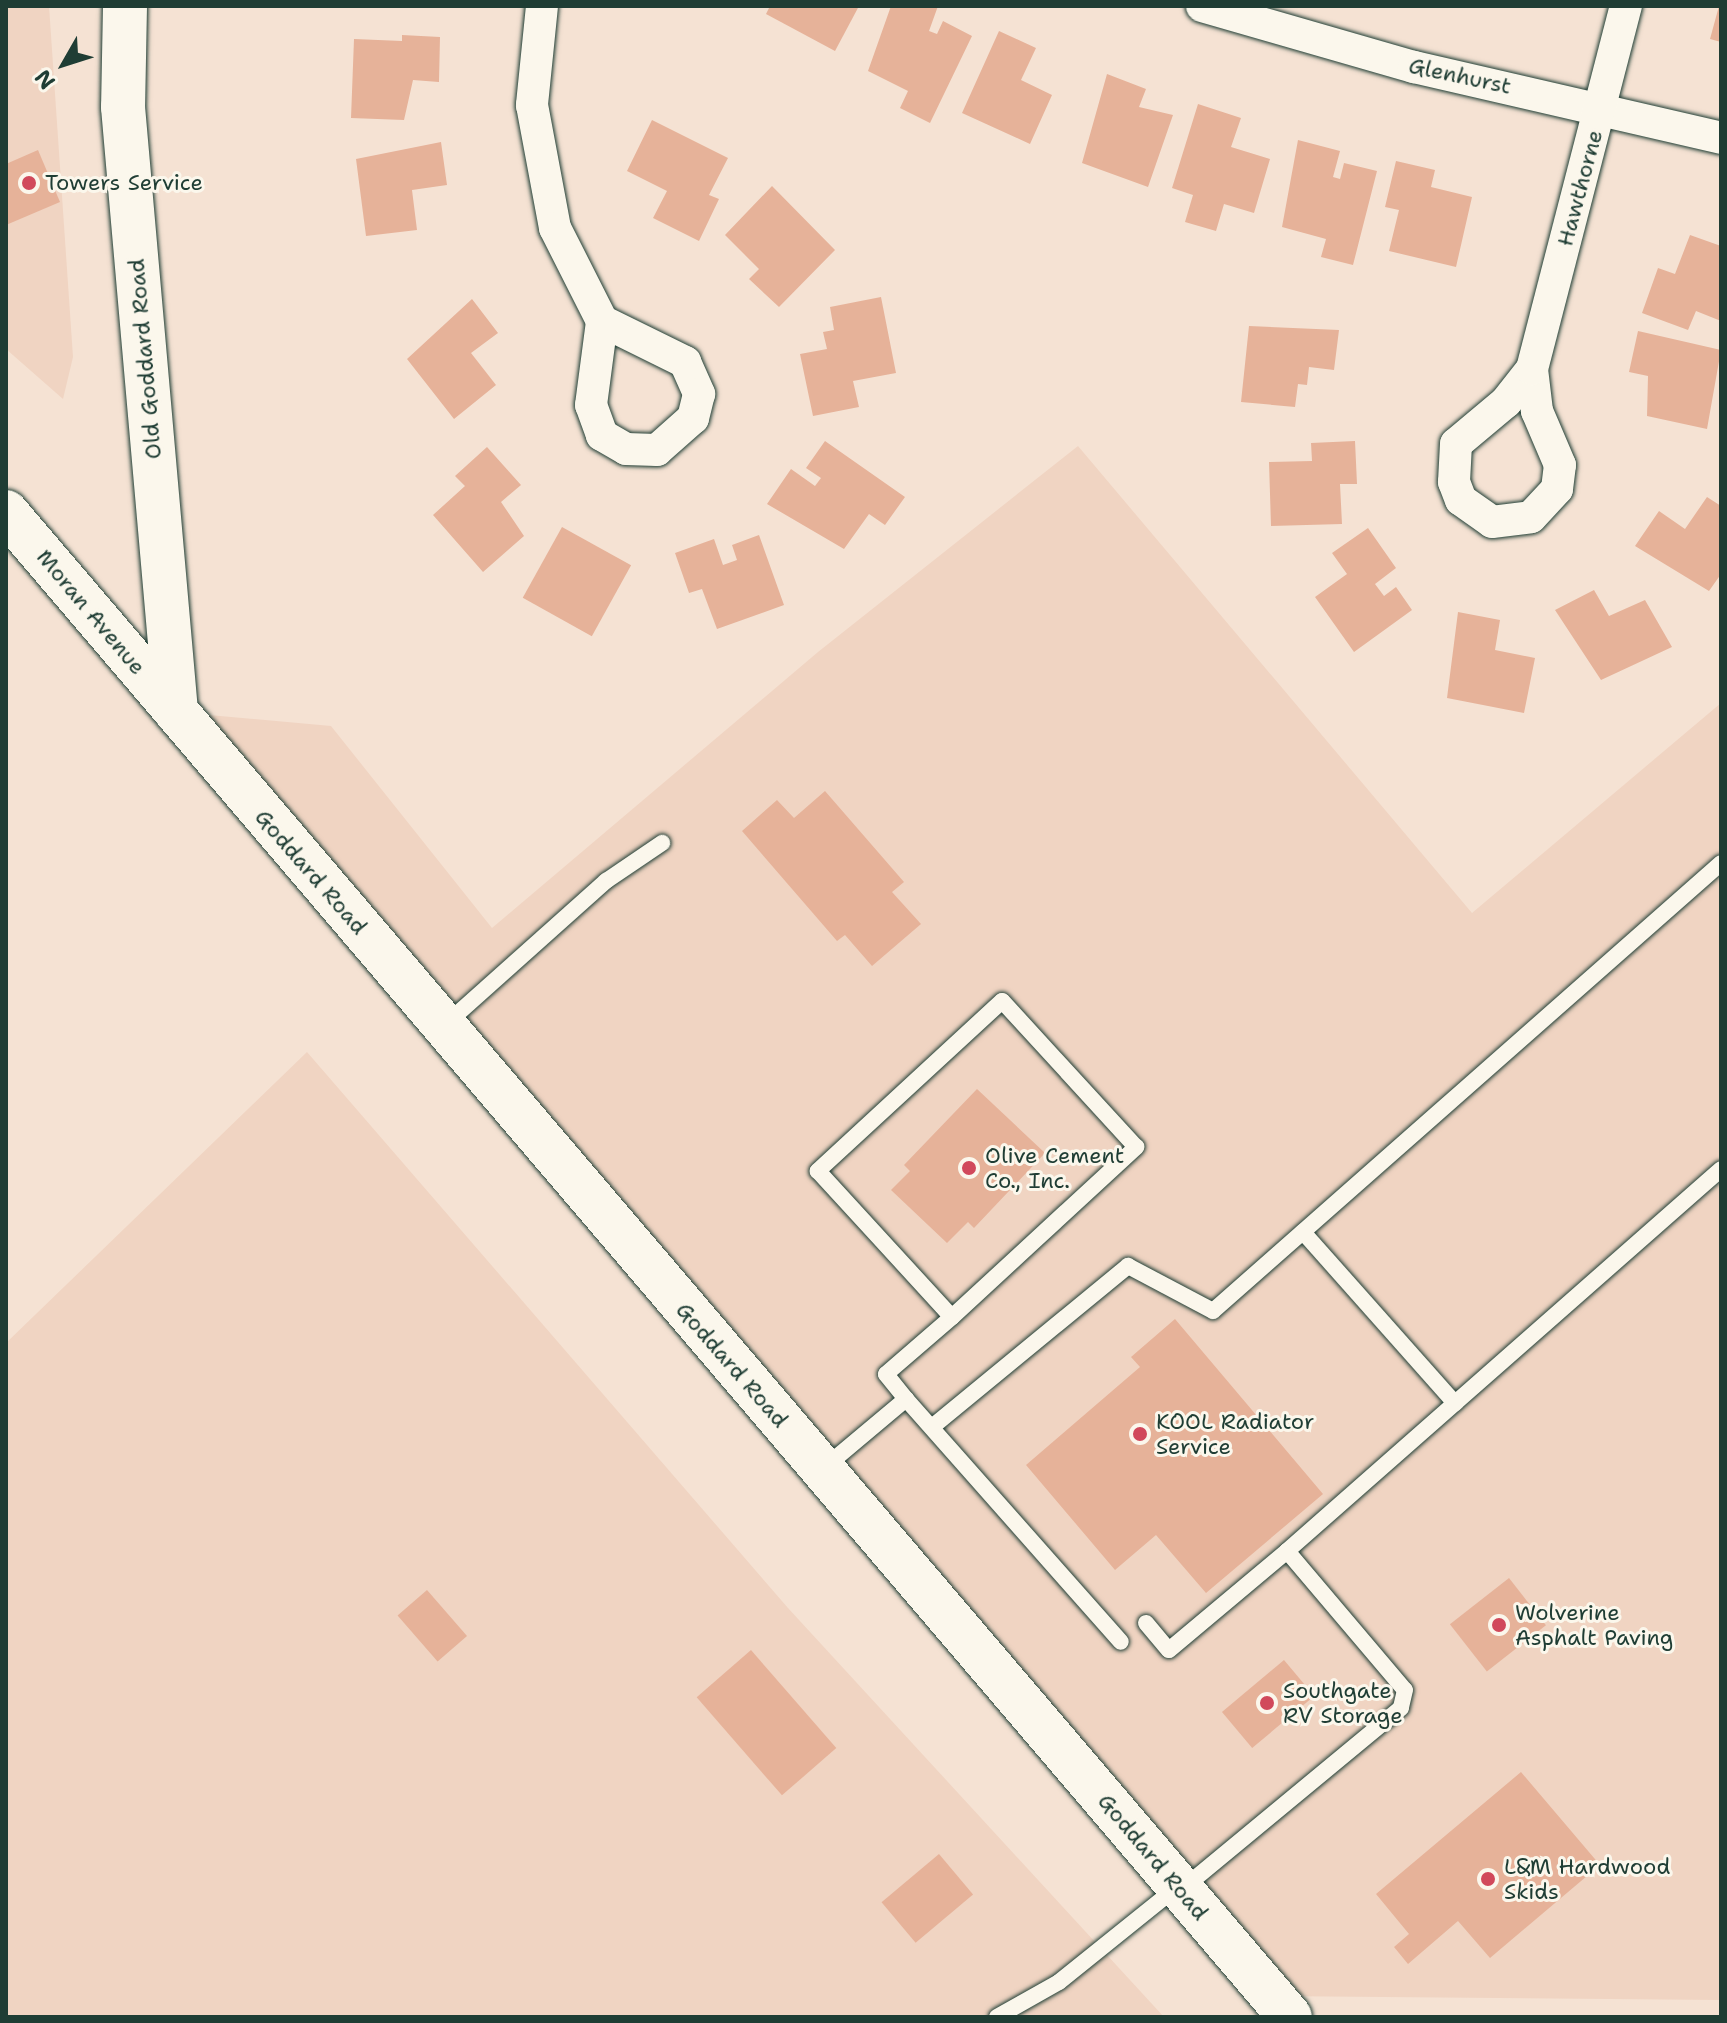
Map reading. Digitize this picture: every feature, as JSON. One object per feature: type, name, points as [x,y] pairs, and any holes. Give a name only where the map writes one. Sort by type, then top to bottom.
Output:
[{"type":"main road","name":"Old Goddard Road","points":[[125,6],[123,107],[176,712]]},
{"type":"main road","name":"Moran Avenue","points":[[6,512],[176,712]]},
{"type":"main road","name":"Goddard Road","points":[[176,712],[1290,2017]]},
{"type":"street","points":[[542,6],[532,105],[540,172],[555,228],[602,321]]},
{"type":"street","name":"Glenhurst","points":[[1202,6],[1414,67],[1601,107],[1721,138]]},
{"type":"street","name":"Hawthorne","points":[[1532,369],[1506,402],[1456,444],[1454,482],[1461,500],[1492,522],[1531,517],[1557,489],[1560,465],[1537,411],[1532,369],[1626,6]]},
{"type":"lane","points":[[443,1026],[606,881],[662,843]]},
{"type":"lane","points":[[932,1427],[1128,1266],[1213,1311],[1721,863]]},
{"type":"lane","points":[[952,1317],[818,1171],[1002,1001],[1136,1147],[952,1317],[886,1374],[1121,1642]]},
{"type":"lane","points":[[1146,1623],[1169,1650],[1287,1551],[1721,1169]]},
{"type":"lane","points":[[1303,1232],[1455,1403]]},
{"type":"lane","points":[[822,1469],[906,1399]]},
{"type":"lane","points":[[997,2017],[1059,1982],[1401,1708],[1405,1690],[1287,1551]]},
{"type":"shaded area","points":[[6,6],[49,6],[73,357],[63,399],[6,349]]},
{"type":"shaded area","points":[[1078,446],[1472,913],[1721,703],[1721,2000],[1267,1996],[176,712],[331,726],[492,928],[818,652]]},
{"type":"shaded area","points":[[307,1052],[788,1608],[1164,2017],[6,2017],[6,1343]]},
{"type":"building","points":[[770,6],[859,6],[835,51],[766,14]]},
{"type":"building","points":[[891,6],[938,6],[929,31],[937,34],[943,21],[972,36],[930,123],[900,108],[908,91],[868,71]]},
{"type":"building","points":[[1721,6],[1721,42],[1710,39]]},
{"type":"building","points":[[999,31],[1036,48],[1021,80],[1052,95],[1030,144],[962,113]]},
{"type":"building","points":[[402,35],[440,37],[439,82],[413,80],[404,120],[351,118],[354,39],[402,41]]},
{"type":"building","points":[[1107,74],[1146,89],[1139,107],[1173,115],[1148,187],[1082,163]]},
{"type":"building","points":[[1198,104],[1241,118],[1231,147],[1270,159],[1254,213],[1224,204],[1216,231],[1185,222],[1193,195],[1172,188]]},
{"type":"building","points":[[652,120],[728,158],[709,195],[719,199],[699,241],[653,218],[667,191],[627,171]]},
{"type":"building","points":[[1298,140],[1340,151],[1333,177],[1340,179],[1344,163],[1377,171],[1353,265],[1321,257],[1326,239],[1282,227]]},
{"type":"building","points":[[441,142],[447,185],[412,190],[417,230],[366,236],[356,159]]},
{"type":"building","name":"Towers Service","points":[[38,150],[60,202],[6,225],[6,164]]},
{"type":"building","points":[[1396,161],[1435,170],[1431,187],[1472,197],[1456,267],[1389,251],[1399,210],[1385,207]]},
{"type":"building","points":[[772,186],[835,250],[779,307],[749,279],[759,269],[725,235]]},
{"type":"building","points":[[1690,235],[1721,246],[1721,321],[1696,311],[1688,330],[1642,313],[1658,268],[1675,274]]},
{"type":"building","points":[[881,297],[896,373],[853,381],[859,407],[813,416],[800,354],[827,349],[823,332],[834,330],[830,307]]},
{"type":"building","points":[[472,299],[498,333],[471,353],[496,385],[454,419],[407,359]]},
{"type":"building","points":[[1249,326],[1339,330],[1334,370],[1309,367],[1307,385],[1298,384],[1295,407],[1241,402]]},
{"type":"building","points":[[1638,331],[1721,350],[1707,429],[1647,416],[1648,376],[1629,372]]},
{"type":"building","points":[[825,441],[905,497],[885,525],[869,514],[844,549],[767,504],[791,469],[815,486],[821,478],[806,468]]},
{"type":"building","points":[[1355,441],[1357,484],[1340,484],[1342,524],[1271,526],[1269,462],[1312,461],[1311,443]]},
{"type":"building","points":[[487,447],[521,485],[501,502],[524,536],[483,572],[433,515],[465,486],[455,476]]},
{"type":"building","points":[[1707,497],[1721,506],[1721,574],[1709,591],[1635,546],[1659,511],[1685,529]]},
{"type":"building","points":[[562,527],[631,565],[592,636],[523,598]]},
{"type":"building","points":[[1368,528],[1396,568],[1375,584],[1384,596],[1396,587],[1412,610],[1354,652],[1315,597],[1347,574],[1332,553]]},
{"type":"building","points":[[759,535],[784,605],[717,629],[702,589],[689,593],[675,553],[714,539],[723,565],[737,560],[732,545]]},
{"type":"building","points":[[1594,590],[1609,616],[1645,600],[1672,647],[1601,680],[1555,610]]},
{"type":"building","points":[[1458,612],[1500,620],[1495,650],[1535,658],[1524,713],[1447,698]]},
{"type":"building","points":[[825,791],[904,882],[892,892],[921,924],[872,966],[845,935],[837,941],[742,831],[777,800],[794,818]]},
{"type":"building","name":"Olive Cement Co., Inc.","points":[[977,1089],[1045,1153],[974,1228],[968,1222],[947,1243],[891,1190],[910,1171],[904,1165]]},
{"type":"building","points":[[1175,1319],[1323,1494],[1206,1593],[1156,1535],[1115,1570],[1026,1465],[1140,1367],[1131,1357]]},
{"type":"building","name":"Wolverine Asphalt Paving","points":[[1509,1578],[1546,1625],[1487,1671],[1450,1624]]},
{"type":"building","points":[[427,1590],[467,1636],[438,1662],[398,1616]]},
{"type":"building","points":[[751,1650],[836,1748],[782,1795],[697,1697]]},
{"type":"building","name":"Southgate RV Storage","points":[[1284,1660],[1314,1696],[1252,1748],[1222,1712]]},
{"type":"building","name":"L&M Hardwood Skids","points":[[1521,1772],[1600,1865],[1490,1958],[1458,1921],[1408,1964],[1394,1947],[1409,1934],[1376,1894]]},
{"type":"building","points":[[939,1854],[973,1895],[916,1943],[882,1902]]},
{"type":"place","name":"Towers Service","points":[[29,183]]},
{"type":"place","name":"Olive Cement Co., Inc.","points":[[969,1168]]},
{"type":"place","name":"KOOL Radiator Service","points":[[1140,1434]]},
{"type":"place","name":"Wolverine Asphalt Paving","points":[[1499,1625]]},
{"type":"place","name":"Southgate RV Storage","points":[[1267,1703]]},
{"type":"place","name":"L&M Hardwood Skids","points":[[1488,1879]]}]
